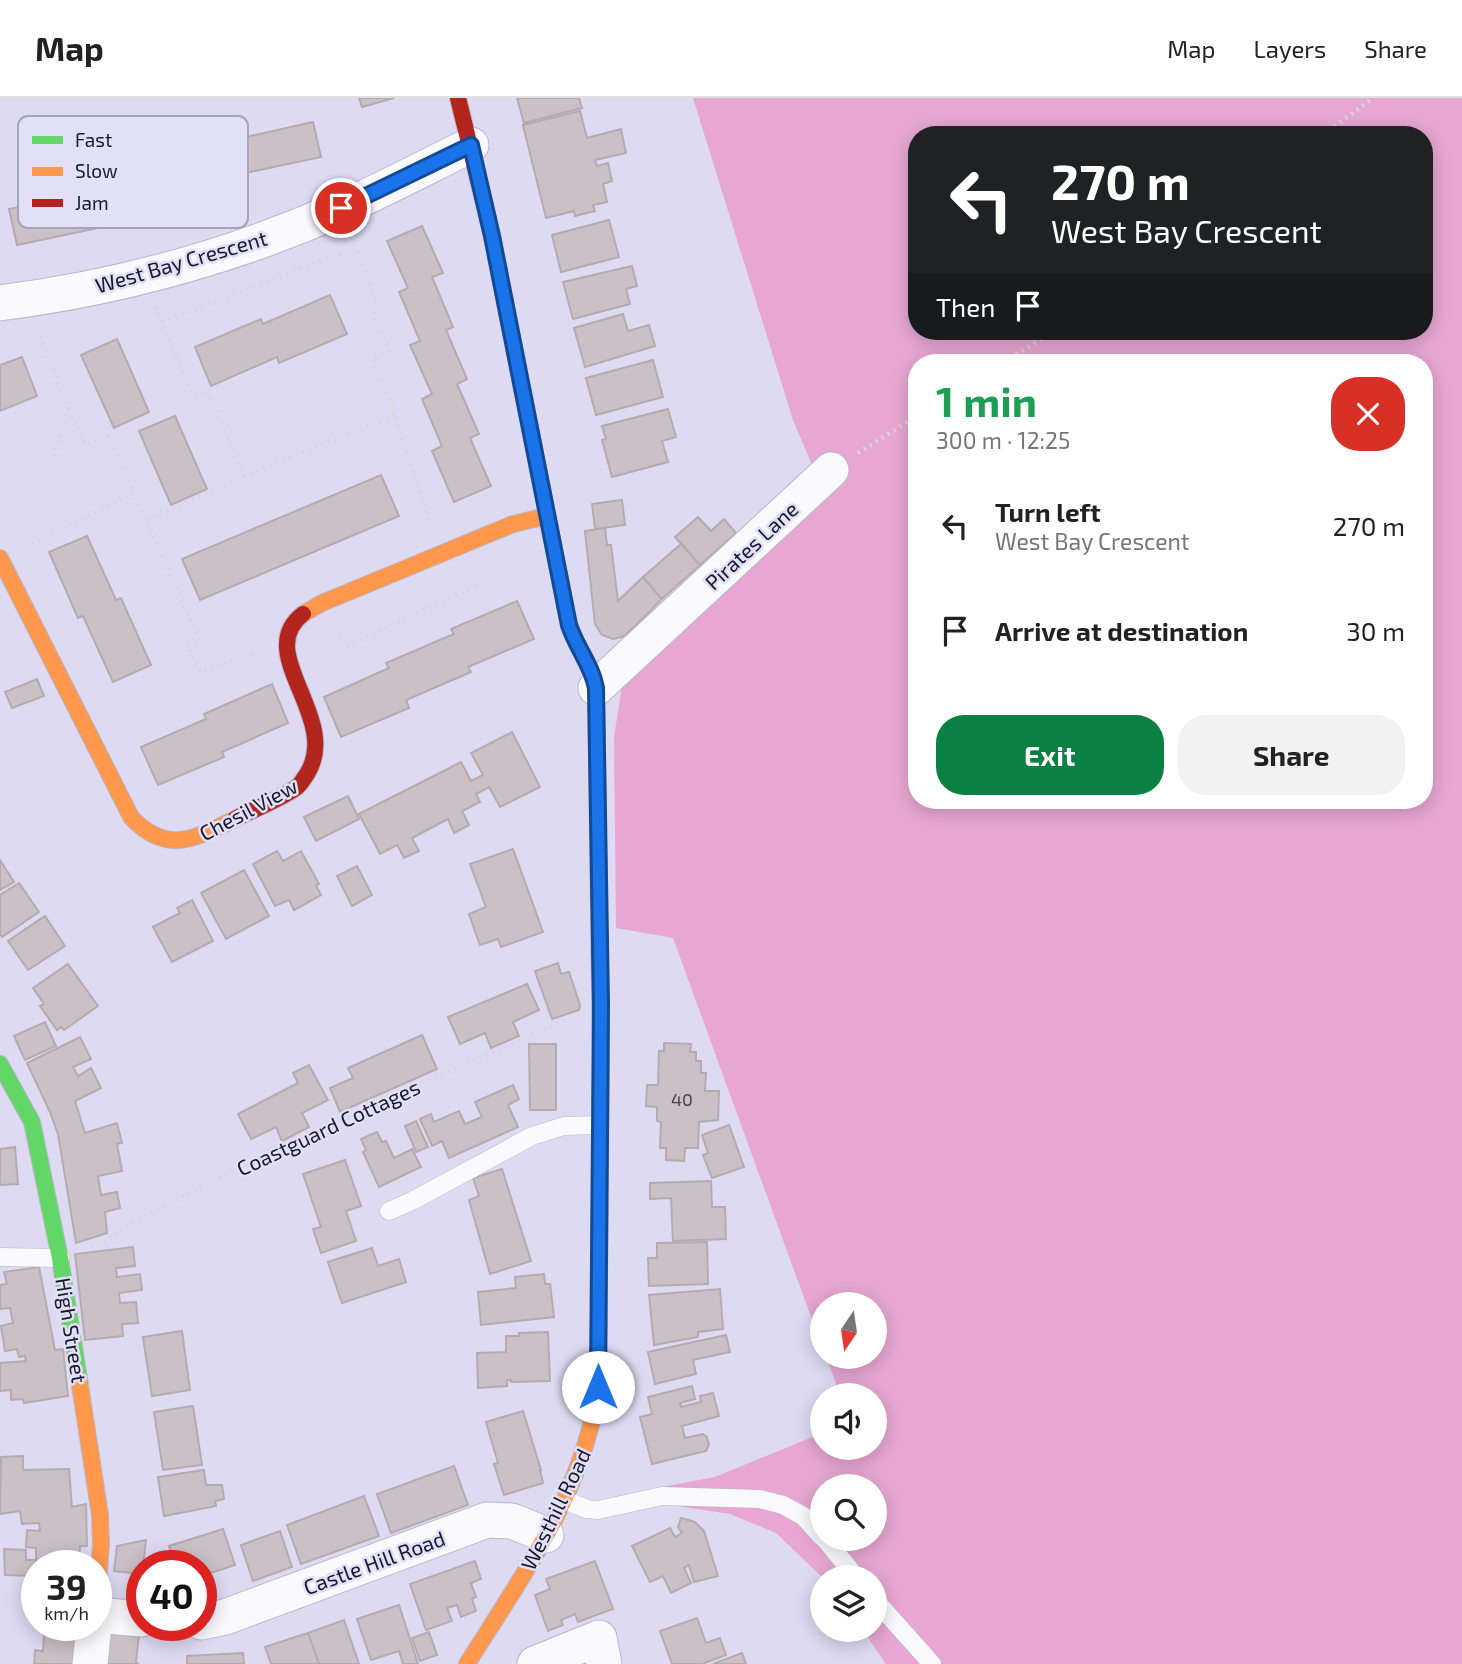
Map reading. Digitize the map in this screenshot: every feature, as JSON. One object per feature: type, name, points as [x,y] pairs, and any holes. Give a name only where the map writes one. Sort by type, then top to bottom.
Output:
[{"type":"street","name":"Westhill Road","points":[[458,98],[492,236],[569,625],[594,675],[601,1005],[598,1387],[589,1439],[564,1500],[546,1535],[469,1663]]},
{"type":"street","name":"West Bay Crescent","points":[[12,302],[140,276],[229,250],[341,208],[471,145]]},
{"type":"street","name":"Pirates Lane","points":[[596,688],[831,470]]},
{"type":"street","points":[[287,647],[292,624],[300,615],[322,603],[513,524],[547,516]]},
{"type":"street","name":"Chesil View","points":[[0,558],[131,817],[145,831],[164,838],[185,841],[196,838],[299,786],[304,780],[316,752],[317,729],[291,667],[287,647]]},
{"type":"street","name":"High Street","points":[[0,1064],[32,1122],[60,1258],[100,1515],[101,1550]]},
{"type":"street","name":"Castle Hill Road","points":[[217,1619],[487,1520],[512,1521],[546,1535]]},
{"type":"street","points":[[535,1664],[599,1638],[604,1664]]},
{"type":"street","points":[[90,1664],[92,1641]]},
{"type":"lane","points":[[389,1210],[412,1201],[531,1136],[564,1126],[600,1125]]},
{"type":"lane","points":[[0,1257],[60,1258]]},
{"type":"lane","points":[[564,1500],[587,1509],[598,1510],[662,1496],[760,1499],[783,1505],[803,1516],[810,1523]]},
{"type":"lane","points":[[835,1551],[846,1565]]},
{"type":"lane","points":[[887,1613],[932,1664]]},
{"type":"path","points":[[1335,126],[1373,98]]},
{"type":"path","points":[[341,208],[377,302],[370,304],[389,351],[372,358],[395,415],[440,554]]},
{"type":"path","points":[[162,323],[355,248]]},
{"type":"path","points":[[140,276],[193,396],[207,391],[245,476]]},
{"type":"path","points":[[12,302],[86,445],[108,436],[200,641],[188,646],[200,673],[246,654],[287,647]]},
{"type":"path","points":[[1017,354],[1039,340]]},
{"type":"path","points":[[53,459],[69,408]]},
{"type":"path","points":[[147,519],[395,415]]},
{"type":"path","points":[[831,470],[908,422]]},
{"type":"path","points":[[26,547],[134,493]]},
{"type":"path","name":"Coastguard Cottages","points":[[60,1258],[105,1243],[118,1230],[283,1144],[601,1005]]},
{"type":"shaded area","points":[[693,98],[1462,98],[1462,1664],[886,1664],[871,1642],[887,1642],[887,1565],[810,1566],[776,1533],[730,1514],[664,1504],[662,1487],[715,1477],[810,1438],[810,1460],[887,1460],[887,1383],[836,1383],[831,1369],[887,1369],[887,1292],[810,1292],[810,1314],[673,938],[616,928],[614,737],[624,673],[820,484],[793,420]]},
{"type":"building","points":[[359,98],[394,98],[362,107]]},
{"type":"building","points":[[517,98],[579,98],[582,108],[524,123]]},
{"type":"building","points":[[580,111],[587,138],[621,129],[626,153],[595,160],[597,166],[608,163],[612,181],[603,184],[607,202],[593,205],[595,211],[575,216],[574,211],[546,218],[523,125]]},
{"type":"building","points":[[313,122],[321,157],[248,172],[248,137]]},
{"type":"building","points":[[18,207],[18,228],[98,228],[17,245],[9,209]]},
{"type":"building","points":[[609,220],[619,257],[561,272],[552,235]]},
{"type":"building","points":[[422,226],[443,273],[432,277],[453,327],[446,330],[467,379],[457,384],[479,434],[470,438],[491,486],[454,502],[432,451],[442,446],[422,399],[432,394],[410,345],[420,341],[399,292],[408,288],[387,241]]},
{"type":"building","points":[[632,266],[637,286],[626,289],[630,304],[573,319],[563,282]]},
{"type":"building","points":[[330,295],[347,334],[279,363],[277,357],[211,386],[195,347],[261,319],[263,324]]},
{"type":"building","points":[[623,314],[628,331],[649,325],[655,346],[585,367],[574,328]]},
{"type":"building","points":[[117,339],[149,412],[114,428],[81,355]]},
{"type":"building","points":[[22,357],[37,396],[0,411],[0,365]]},
{"type":"building","points":[[653,360],[663,397],[596,415],[586,378]]},
{"type":"building","points":[[668,409],[676,437],[662,441],[668,462],[612,477],[602,440],[606,439],[602,426]]},
{"type":"building","points":[[175,416],[207,489],[171,505],[139,431]]},
{"type":"building","points":[[381,475],[399,516],[200,600],[182,559]]},
{"type":"building","points":[[622,500],[625,525],[595,529],[592,504]]},
{"type":"building","points":[[698,517],[711,531],[724,519],[736,533],[700,565],[675,537]]},
{"type":"building","points":[[605,528],[607,545],[611,545],[618,601],[643,577],[662,599],[625,636],[613,639],[602,635],[595,624],[585,531]]},
{"type":"building","points":[[87,536],[116,600],[121,598],[151,665],[113,682],[83,616],[78,618],[49,552]]},
{"type":"building","points":[[681,544],[700,565],[662,599],[643,577]]},
{"type":"building","points":[[517,601],[534,639],[468,667],[471,672],[406,700],[409,708],[341,737],[324,697],[389,668],[386,663],[454,634],[451,629]]},
{"type":"building","points":[[37,679],[44,696],[12,708],[5,692]]},
{"type":"building","points":[[272,684],[288,723],[222,752],[224,757],[158,785],[141,747],[206,719],[204,714]]},
{"type":"building","points":[[512,732],[540,787],[500,807],[489,787],[476,794],[480,802],[462,811],[469,825],[454,833],[448,819],[412,838],[419,851],[404,858],[397,845],[380,854],[359,814],[461,762],[471,781],[483,775],[471,753]]},
{"type":"building","points":[[348,796],[359,819],[316,841],[304,817]]},
{"type":"building","points":[[513,849],[543,932],[501,947],[498,939],[480,945],[469,914],[486,907],[470,864]]},
{"type":"building","points":[[277,851],[283,861],[301,851],[319,884],[316,885],[321,895],[294,910],[289,900],[275,906],[253,864]]},
{"type":"building","points":[[0,860],[14,882],[0,890]]},
{"type":"building","points":[[357,866],[372,895],[352,906],[337,876]]},
{"type":"building","points":[[244,870],[269,916],[226,939],[201,893]]},
{"type":"building","points":[[19,883],[39,912],[2,937],[0,895]]},
{"type":"building","points":[[192,900],[213,941],[172,962],[153,927],[180,913],[177,908]]},
{"type":"building","points":[[45,916],[65,946],[28,970],[8,941]]},
{"type":"building","points":[[558,963],[561,974],[569,972],[580,1005],[579,1010],[552,1019],[535,971]]},
{"type":"building","points":[[68,964],[98,1006],[64,1030],[61,1027],[57,1030],[40,1006],[44,1004],[33,988]]},
{"type":"building","points":[[527,984],[539,1010],[513,1022],[519,1036],[491,1048],[485,1033],[460,1044],[448,1017]]},
{"type":"building","points":[[45,1022],[56,1046],[25,1060],[14,1036]]},
{"type":"building","points":[[422,1035],[437,1069],[340,1112],[330,1088],[353,1078],[348,1068]]},
{"type":"building","points":[[80,1037],[91,1059],[73,1067],[78,1076],[91,1068],[101,1088],[75,1101],[85,1133],[117,1123],[122,1143],[117,1144],[122,1171],[98,1176],[101,1195],[117,1192],[120,1208],[105,1212],[107,1233],[76,1243],[58,1134],[27,1063]]},
{"type":"building","points":[[664,1043],[691,1044],[690,1052],[696,1052],[696,1061],[701,1061],[701,1073],[706,1073],[705,1091],[719,1091],[718,1120],[699,1122],[698,1148],[685,1148],[684,1161],[666,1160],[666,1148],[660,1148],[661,1122],[657,1121],[657,1107],[646,1106],[647,1085],[658,1085],[659,1051],[664,1051]]},
{"type":"building","points":[[529,1044],[556,1044],[556,1110],[530,1110]]},
{"type":"building","points":[[309,1065],[328,1100],[302,1113],[309,1127],[282,1141],[276,1127],[251,1139],[238,1114],[298,1083],[293,1073]]},
{"type":"building","points":[[513,1085],[519,1099],[508,1105],[518,1127],[449,1158],[442,1141],[432,1146],[420,1119],[431,1114],[434,1122],[459,1111],[465,1124],[482,1117],[475,1102]]},
{"type":"building","points":[[416,1121],[428,1147],[416,1152],[405,1126]]},
{"type":"building","points":[[729,1125],[744,1167],[712,1178],[703,1155],[708,1153],[702,1135]]},
{"type":"building","points":[[377,1132],[382,1142],[386,1141],[394,1158],[412,1149],[421,1167],[379,1187],[363,1152],[366,1150],[361,1139]]},
{"type":"building","points":[[15,1147],[18,1184],[0,1185],[0,1149]]},
{"type":"building","points":[[345,1160],[361,1206],[346,1211],[356,1241],[321,1253],[313,1229],[321,1227],[303,1174]]},
{"type":"building","points":[[502,1169],[531,1261],[490,1274],[469,1200],[479,1196],[473,1178]]},
{"type":"building","points":[[711,1181],[712,1207],[725,1207],[726,1239],[673,1241],[671,1198],[650,1199],[650,1183]]},
{"type":"building","points":[[707,1242],[708,1284],[649,1286],[648,1258],[657,1258],[657,1243]]},
{"type":"building","points":[[133,1247],[135,1266],[116,1268],[117,1277],[140,1274],[142,1290],[119,1293],[120,1303],[136,1302],[138,1323],[122,1324],[123,1336],[85,1340],[75,1254]]},
{"type":"building","points":[[372,1248],[378,1266],[399,1259],[406,1282],[342,1303],[328,1262]]},
{"type":"building","points":[[39,1267],[55,1350],[63,1349],[68,1396],[24,1403],[23,1399],[11,1400],[11,1390],[0,1391],[0,1363],[26,1361],[25,1356],[19,1357],[17,1349],[5,1351],[1,1326],[13,1323],[10,1308],[0,1309],[0,1285],[7,1284],[4,1272]]},
{"type":"building","points":[[544,1274],[545,1284],[550,1284],[554,1317],[481,1325],[478,1292],[516,1288],[515,1277]]},
{"type":"building","points":[[720,1289],[723,1329],[698,1332],[698,1337],[654,1345],[649,1295]]},
{"type":"building","points":[[182,1331],[190,1390],[152,1396],[143,1337]]},
{"type":"building","points":[[548,1332],[550,1381],[507,1380],[507,1386],[478,1388],[477,1353],[506,1352],[506,1336]]},
{"type":"building","points":[[726,1335],[730,1352],[693,1360],[696,1374],[655,1384],[648,1352]]},
{"type":"building","points":[[692,1386],[695,1399],[680,1403],[681,1407],[701,1402],[700,1396],[713,1393],[719,1416],[682,1426],[685,1438],[703,1434],[707,1437],[709,1445],[706,1451],[652,1464],[640,1417],[652,1414],[648,1397]]},
{"type":"building","points":[[193,1406],[202,1465],[163,1470],[154,1412]]},
{"type":"building","points":[[523,1411],[543,1483],[504,1495],[494,1464],[498,1463],[486,1422]]},
{"type":"building","points":[[23,1456],[23,1470],[69,1469],[72,1507],[86,1504],[87,1546],[80,1546],[80,1550],[36,1550],[26,1547],[27,1530],[40,1531],[39,1523],[22,1524],[20,1511],[0,1514],[1,1457]]},
{"type":"building","points":[[454,1466],[468,1505],[391,1533],[377,1494]]},
{"type":"building","points":[[204,1470],[206,1485],[222,1485],[224,1499],[215,1501],[216,1506],[164,1516],[158,1477]]},
{"type":"building","points":[[364,1496],[379,1536],[301,1564],[287,1525]]},
{"type":"building","points":[[681,1518],[695,1522],[704,1531],[718,1576],[694,1582],[689,1565],[684,1568],[691,1583],[671,1593],[663,1576],[650,1582],[632,1546],[670,1528],[675,1537],[682,1533],[678,1527]]},
{"type":"building","points":[[223,1529],[235,1565],[217,1571],[217,1550],[170,1550],[169,1546]]},
{"type":"building","points":[[280,1531],[292,1567],[253,1581],[241,1545]]},
{"type":"building","points":[[146,1540],[145,1550],[126,1550],[126,1572],[114,1571],[117,1546]]},
{"type":"building","points":[[4,1549],[26,1550],[21,1550],[21,1576],[5,1575]]},
{"type":"building","points":[[475,1561],[481,1579],[471,1583],[476,1597],[472,1599],[476,1611],[461,1617],[457,1605],[447,1608],[452,1621],[426,1630],[410,1584]]},
{"type":"building","points":[[595,1561],[613,1609],[578,1622],[575,1614],[561,1620],[563,1625],[548,1631],[535,1595],[550,1589],[546,1579]]},
{"type":"building","points":[[399,1605],[418,1664],[403,1664],[399,1651],[371,1660],[357,1619]]},
{"type":"building","points":[[697,1618],[706,1643],[720,1638],[726,1655],[702,1664],[672,1664],[660,1631]]},
{"type":"building","points":[[344,1620],[359,1664],[319,1664],[308,1633]]},
{"type":"building","points":[[112,1631],[126,1633],[126,1641],[138,1641],[138,1664],[106,1664]]},
{"type":"building","points":[[429,1632],[437,1655],[420,1661],[412,1638]]},
{"type":"building","points":[[308,1633],[319,1664],[271,1664],[265,1647]]},
{"type":"building","points":[[44,1641],[81,1641],[79,1664],[34,1664],[35,1650],[43,1651]]},
{"type":"building","points":[[243,1653],[244,1664],[187,1664],[187,1656]]},
{"type":"building","points":[[742,1653],[746,1664],[713,1664]]},
{"type":"traffic: fast","points":[[508,318],[569,625],[577,644]]},
{"type":"traffic: fast","points":[[596,1401],[601,1061]]},
{"type":"traffic: fast","points":[[0,1064],[32,1122],[60,1258],[79,1379]]},
{"type":"traffic: slow","points":[[303,614],[322,603],[513,524],[547,516]]},
{"type":"traffic: slow","points":[[0,558],[131,817],[144,829],[169,840],[194,837],[235,819]]},
{"type":"traffic: slow","points":[[79,1379],[100,1515],[101,1550]]},
{"type":"traffic: slow","points":[[467,1664],[545,1538],[576,1472],[596,1401]]},
{"type":"traffic: jam","points":[[458,98],[492,236],[508,318]]},
{"type":"traffic: jam","points":[[235,819],[297,787],[307,774],[315,753],[314,731],[287,648],[290,630],[303,614]]},
{"type":"traffic: jam","points":[[577,644],[596,688],[601,1061]]},
{"type":"route","points":[[341,208],[471,145],[492,236],[569,625],[580,652],[594,675],[601,1005],[598,1387]]}]
